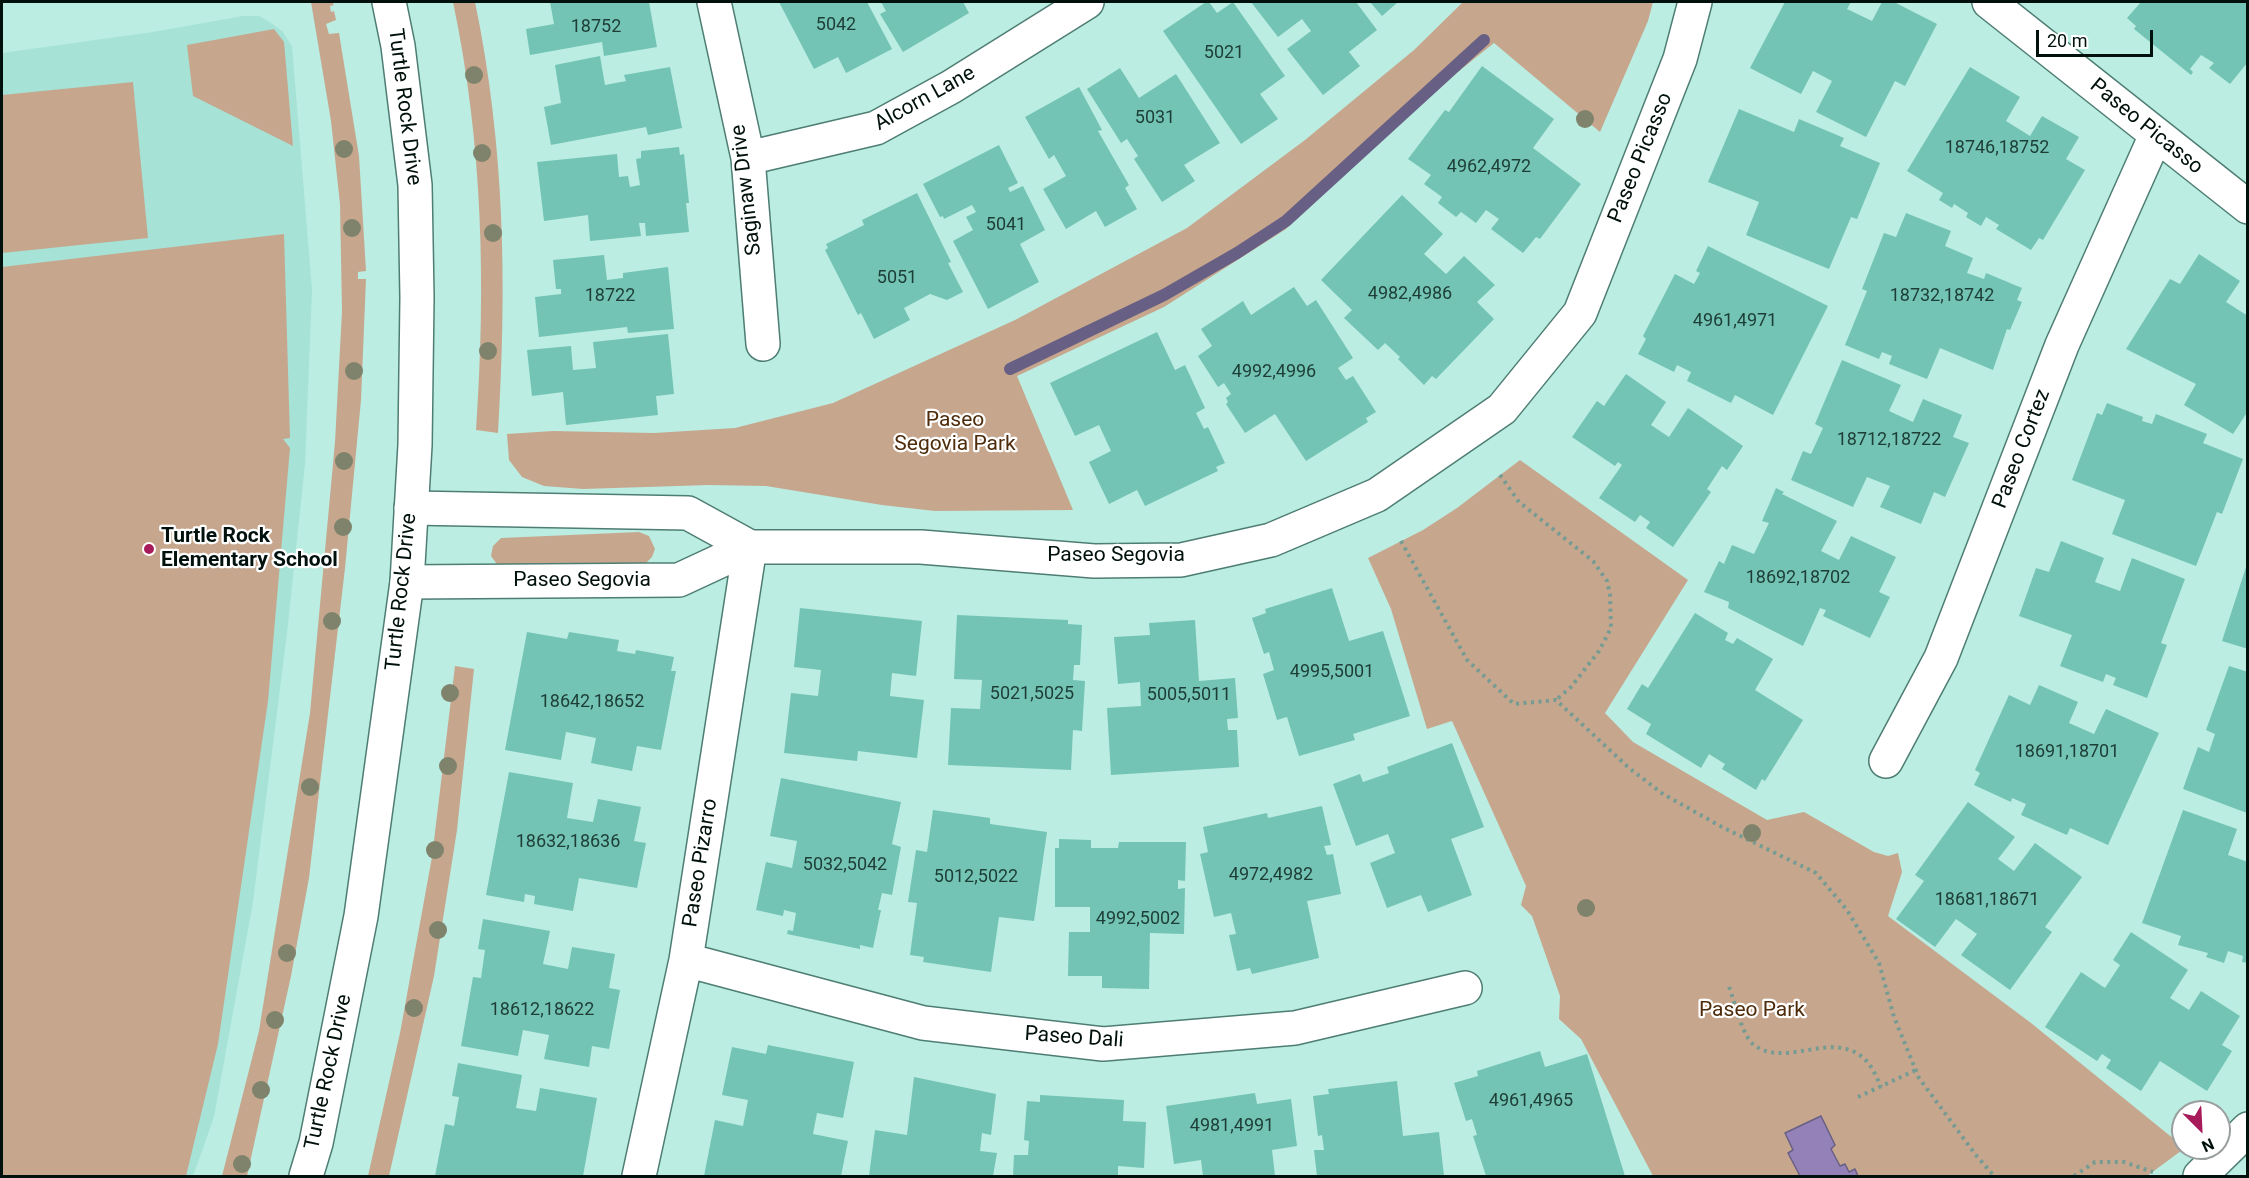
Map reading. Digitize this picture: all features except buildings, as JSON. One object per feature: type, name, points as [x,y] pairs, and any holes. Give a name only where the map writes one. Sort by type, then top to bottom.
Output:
[{"type":"street","name":"Turtle Rock Drive","points":[[306,1176],[316,1143],[361,916],[407,582],[415,445],[417,298],[415,185],[398,46],[389,2]]},
{"type":"street","name":"Saginaw Drive","points":[[714,2],[748,158],[763,344]]},
{"type":"street","name":"Alcorn Lane","points":[[748,158],[876,128],[951,87],[1087,2]]},
{"type":"street","name":"Paseo Picasso","points":[[1580,313],[1680,59],[1695,2]]},
{"type":"street","name":"Paseo Picasso","points":[[1989,2],[2247,207]]},
{"type":"street","name":"Paseo Cortez","points":[[1886,761],[1941,658],[2062,345],[2156,135]]},
{"type":"street","name":"Paseo Segovia","points":[[407,582],[679,580],[750,547],[921,547],[1115,561],[1181,560],[1271,540],[1377,495],[1502,409],[1580,313]]},
{"type":"street","name":"Paseo Segovia","points":[[411,508],[688,513],[750,547]]},
{"type":"street","name":"Paseo Pizarro","points":[[639,1176],[686,960],[750,547]]},
{"type":"street","name":"Paseo Dali","points":[[686,960],[923,1023],[1103,1044],[1295,1028],[1465,988]]},
{"type":"street","points":[[2200,1176],[2247,1129]]},
{"type":"path","points":[[1401,542],[1467,660],[1514,704],[1556,700],[1571,687],[1599,651],[1611,628],[1610,594],[1607,581],[1593,561],[1520,502],[1500,475]]},
{"type":"path","points":[[1556,700],[1629,768],[1663,794],[1722,827],[1816,873],[1847,910],[1879,963],[1894,1017],[1919,1078],[1994,1176]]},
{"type":"path","points":[[1730,987],[1746,1035],[1754,1045],[1773,1054],[1841,1048],[1861,1056],[1872,1069],[1881,1087]]},
{"type":"path","points":[[1858,1097],[1916,1070]]},
{"type":"path","points":[[2074,1176],[2095,1162],[2124,1162],[2153,1172]]},
{"type":"shaded area","name":"Turtle Rock Elementary School","points":[[243,16],[259,16],[268,21],[282,31],[292,46],[312,290],[305,464],[287,633],[253,902],[214,1117],[193,1176],[2,1176],[2,53],[153,32]]},
{"type":"shaded area","points":[[1821,1116],[1835,1145],[1831,1149],[1840,1166],[1845,1164],[1849,1172],[1855,1169],[1858,1176],[1800,1176],[1788,1153],[1793,1150],[1785,1133]]},
{"type":"green space","points":[[311,2],[332,2],[334,5],[330,6],[336,20],[326,24],[329,34],[339,33],[359,156],[366,271],[358,272],[358,279],[366,279],[361,400],[345,568],[309,878],[291,976],[247,1176],[222,1176],[259,1031],[310,713],[335,442],[342,311],[340,204],[331,121]]},
{"type":"green space","points":[[453,2],[475,2],[493,110],[503,270],[498,433],[476,430],[481,322],[479,215],[471,109]]},
{"type":"green space","name":"Paseo Segovia Park","points":[[1463,2],[1653,2],[1648,21],[1600,132],[1494,43],[1424,99],[1286,229],[1164,307],[1017,376],[1073,510],[935,511],[882,505],[766,486],[709,485],[583,489],[544,486],[522,477],[509,460],[507,434],[553,431],[654,433],[735,428],[833,403],[1015,320],[1187,228],[1305,140],[1414,50]]},
{"type":"green space","points":[[274,29],[284,42],[293,146],[193,96],[187,45]]},
{"type":"green space","points":[[133,82],[148,238],[2,253],[2,95]]},
{"type":"green space","name":"Turtle Rock Elementary School","points":[[284,234],[290,438],[283,439],[290,448],[268,701],[218,1044],[186,1176],[2,1176],[2,267]]},
{"type":"green space","name":"Paseo Park","points":[[1520,460],[1688,580],[1605,713],[1633,742],[1767,820],[1804,812],[1874,852],[1888,856],[1898,853],[1902,872],[1888,916],[2031,1023],[2171,1137],[2171,1158],[2147,1176],[1653,1176],[1581,1039],[1559,1019],[1560,996],[1532,916],[1521,905],[1526,886],[1452,721],[1427,729],[1391,609],[1368,558],[1423,530],[1457,508]]},
{"type":"green space","points":[[639,532],[649,536],[655,549],[652,557],[644,565],[499,567],[491,556],[493,546],[501,538]]},
{"type":"green space","points":[[455,666],[474,669],[457,830],[434,976],[389,1176],[368,1176],[400,1033],[432,857]]},
{"type":"waterway","points":[[1010,369],[1164,295],[1237,253],[1286,221],[1484,40]]},
{"type":"place","name":"Turtle Rock Elementary School","points":[[149,549]]}]
